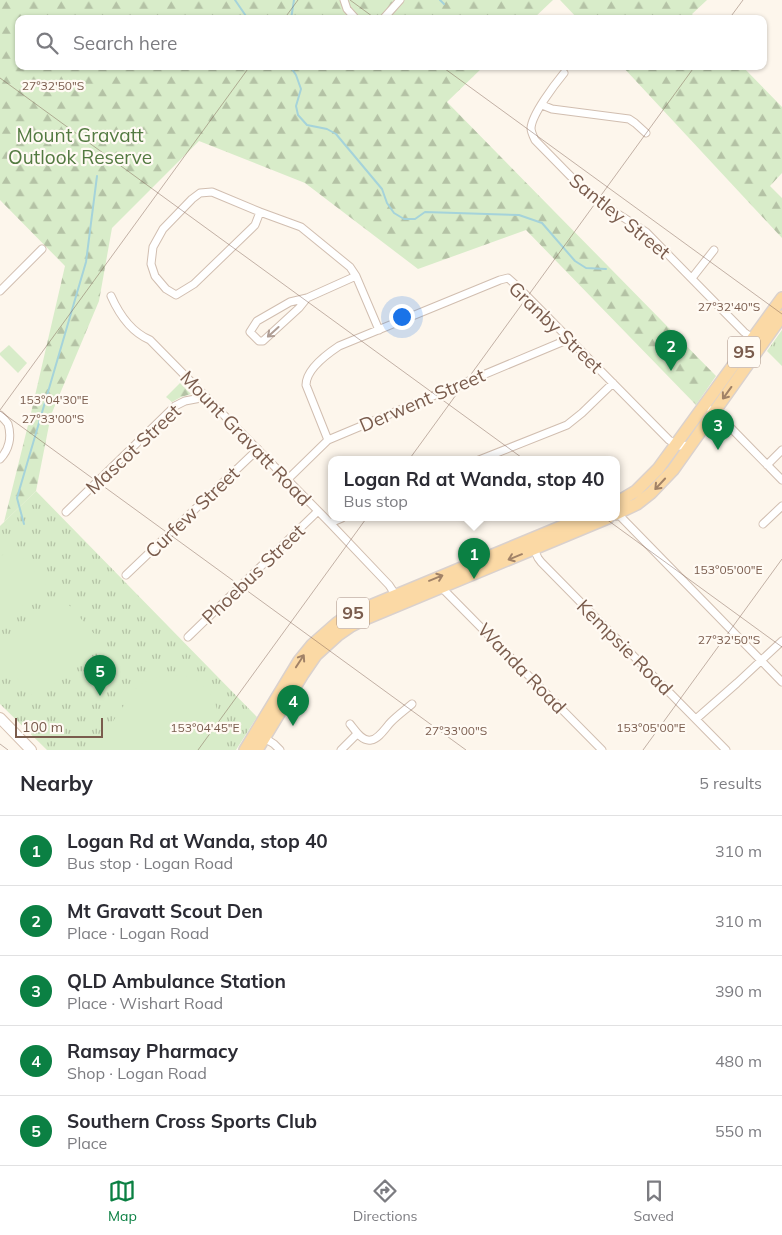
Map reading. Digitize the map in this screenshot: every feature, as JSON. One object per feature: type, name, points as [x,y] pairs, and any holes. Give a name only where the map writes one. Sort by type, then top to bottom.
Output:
[{"type":"main road","name":"95","points":[[620,507],[650,478],[676,445],[709,409],[757,342],[782,298]]},
{"type":"main road","name":"95","points":[[757,342],[782,316]]},
{"type":"main road","name":"95","points":[[620,510],[637,504],[651,494],[673,470],[690,445],[709,409]]},
{"type":"main road","name":"95","points":[[257,750],[260,735],[299,661],[319,637],[337,622],[347,616],[441,587],[576,521]]},
{"type":"main road","name":"95","points":[[398,600],[592,521]]},
{"type":"main road","points":[[0,718],[32,750]]},
{"type":"main road","name":"95","points":[[245,750],[260,735]]},
{"type":"street","points":[[344,0],[346,9],[352,15]]},
{"type":"street","points":[[387,15],[400,0]]},
{"type":"street","name":"Santley Street","points":[[564,73],[553,86],[533,121],[531,130],[535,140],[590,196],[646,232],[744,332],[757,342]]},
{"type":"street","points":[[542,105],[552,109],[629,118],[646,133]]},
{"type":"street","points":[[260,212],[251,229],[194,284],[176,295],[166,290],[155,276],[151,264],[153,247],[163,229],[192,199],[200,193],[212,192],[301,227],[350,267],[356,276],[379,330]]},
{"type":"street","points":[[0,291],[42,249]]},
{"type":"street","points":[[692,278],[714,250]]},
{"type":"street","points":[[307,298],[299,308],[263,341],[259,341],[250,332],[257,321],[290,302],[307,298],[356,276]]},
{"type":"street","name":"Granby Street","points":[[328,440],[306,385],[308,376],[328,354],[338,346],[508,278],[676,445]]},
{"type":"street","name":"Mount Gravatt Road","points":[[111,296],[117,310],[126,321],[142,336],[150,340],[258,449],[390,586],[398,600]]},
{"type":"street","name":"Derwent Street","points":[[288,480],[328,440],[569,339]]},
{"type":"street","points":[[489,456],[567,425],[613,384]]},
{"type":"street","name":"Mascot Street","points":[[66,512],[175,406],[185,401],[206,397]]},
{"type":"street","points":[[709,409],[729,426],[782,480]]},
{"type":"street","points":[[0,414],[8,422],[10,433],[7,452],[0,459]]},
{"type":"street","points":[[676,445],[690,445]]},
{"type":"street","name":"Curfew Street","points":[[126,575],[258,449]]},
{"type":"street","points":[[767,465],[782,450]]},
{"type":"street","points":[[763,524],[782,506]]},
{"type":"street","name":"Phoebus Street","points":[[188,638],[318,511]]},
{"type":"street","points":[[620,517],[782,682]]},
{"type":"street","points":[[330,523],[335,521]]},
{"type":"street","name":"Kempsie Road","points":[[532,544],[541,562],[726,750]]},
{"type":"street","name":"Wanda Road","points":[[441,587],[602,750]]},
{"type":"street","points":[[696,720],[782,641]]},
{"type":"street","points":[[350,724],[357,734],[367,740],[372,740],[377,738],[391,722],[412,704]]},
{"type":"street","points":[[341,750],[357,734]]},
{"type":"street","points":[[260,735],[280,750]]},
{"type":"green space","name":"Mount Gravatt Outlook Reserve","points":[[0,0],[553,0],[537,15],[15,15],[15,70],[480,70],[447,102],[716,376],[696,405],[526,230],[418,269],[305,183],[199,141],[112,228],[99,301],[51,415],[36,491],[4,522],[65,266],[0,200]]},
{"type":"green space","points":[[560,0],[707,0],[693,15],[574,15]]},
{"type":"green space","points":[[626,70],[746,70],[782,107],[782,173],[770,186],[782,198],[782,238]]},
{"type":"green space","points":[[782,330],[782,366],[767,351]]},
{"type":"green space","points":[[9,345],[27,363],[18,373],[0,355]]},
{"type":"green space","points":[[180,383],[191,394],[172,402],[166,397]]},
{"type":"green space","points":[[36,491],[257,717],[236,750],[47,750],[0,704],[0,526]]},
{"type":"green space","points":[[13,546],[46,585],[0,625],[0,557]]},
{"type":"green space","points":[[62,597],[102,643],[36,700],[0,659],[0,651]]},
{"type":"green space","points":[[169,675],[187,676],[197,681],[204,686],[214,700],[219,718],[219,727],[210,750],[100,750],[105,733],[139,685],[153,678]]},
{"type":"waterway","points":[[235,0],[245,15]]},
{"type":"waterway","points":[[292,15],[294,0]]},
{"type":"waterway","points":[[440,0],[444,4]]},
{"type":"waterway","points":[[293,70],[301,89],[296,106],[298,115],[307,125],[327,129],[336,134],[382,189],[387,203],[394,213],[404,219],[415,219],[425,212],[519,215],[542,223],[575,261],[586,268],[606,269]]},
{"type":"waterway","points":[[24,524],[17,498],[86,262],[97,176]]},
{"type":"place","name":"Mt Gravatt Scout Den","points":[[671,371]]},
{"type":"place","name":"QLD Ambulance Station","points":[[718,450]]},
{"type":"place","name":"Logan Rd at Wanda, stop 40","points":[[474,579]]},
{"type":"place","name":"Southern Cross Sports Club","points":[[100,696]]},
{"type":"place","name":"Ramsay Pharmacy","points":[[293,726]]}]
